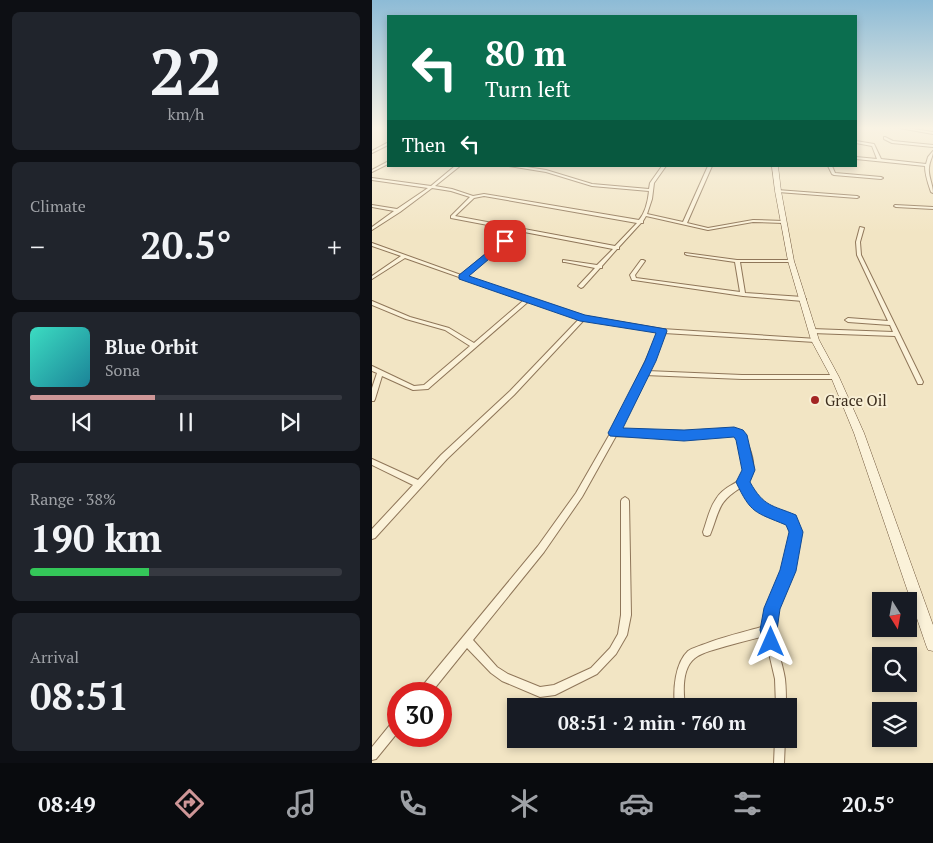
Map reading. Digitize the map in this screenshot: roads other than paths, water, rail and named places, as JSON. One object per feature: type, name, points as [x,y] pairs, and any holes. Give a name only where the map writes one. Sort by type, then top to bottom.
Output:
[{"type":"main road","points":[[775,167],[791,261],[802,299],[814,335],[854,418],[932,646]]},
{"type":"street","points":[[904,163],[926,165],[927,177],[932,192]]},
{"type":"street","points":[[372,171],[387,164]]},
{"type":"street","points":[[372,229],[432,187],[457,167]]},
{"type":"street","points":[[518,167],[546,171],[592,185],[650,190]]},
{"type":"street","points":[[581,286],[641,222],[650,199],[650,190],[654,179],[663,167]]},
{"type":"street","points":[[684,224],[710,167]]},
{"type":"street","points":[[830,167],[832,172],[837,174],[881,178]]},
{"type":"street","points":[[372,179],[456,191],[473,198]]},
{"type":"street","points":[[778,191],[857,197]]},
{"type":"street","points":[[616,248],[453,218],[453,216],[473,198],[484,195],[641,222]]},
{"type":"street","points":[[372,206],[398,211]]},
{"type":"street","points":[[896,206],[932,208]]},
{"type":"street","points":[[645,214],[708,229],[753,221],[784,222]]},
{"type":"street","points":[[862,228],[858,242],[859,255],[920,382]]},
{"type":"street","points":[[462,277],[517,230]]},
{"type":"street","points":[[372,244],[583,318],[662,331],[814,335],[897,334]]},
{"type":"street","points":[[687,254],[737,260],[791,261]]},
{"type":"street","points":[[372,278],[404,256]]},
{"type":"street","points":[[737,260],[744,294]]},
{"type":"street","points":[[565,261],[600,267]]},
{"type":"street","points":[[643,261],[632,275],[634,279],[744,294],[802,299]]},
{"type":"street","points":[[372,368],[413,388],[420,389],[426,387],[528,300]]},
{"type":"street","points":[[372,303],[408,318],[447,330],[474,346]]},
{"type":"street","points":[[372,535],[444,457],[512,393],[583,318]]},
{"type":"street","points":[[848,320],[890,323]]},
{"type":"street","points":[[433,682],[565,516],[579,495],[614,433],[645,372],[662,331]]},
{"type":"street","points":[[372,398],[380,372]]},
{"type":"street","points":[[645,372],[835,377]]},
{"type":"street","points":[[614,433],[684,436],[734,432],[739,434],[742,438],[749,470],[743,482],[723,494],[718,500],[707,532]]},
{"type":"street","points":[[372,462],[419,484]]},
{"type":"street","points":[[743,482],[756,504],[786,517],[793,523],[796,532],[788,571],[772,608],[769,630],[780,679],[781,698]]},
{"type":"street","points":[[467,641],[494,670],[505,678],[540,692],[555,690],[594,671],[613,651],[622,635],[626,615],[625,501]]},
{"type":"street","points":[[678,698],[683,666],[692,654],[769,630]]},
{"type":"street","points":[[372,755],[387,737]]},
{"type":"street","points":[[778,748],[779,763]]},
{"type":"place","name":"Grace Oil","points":[[815,400]]}]
